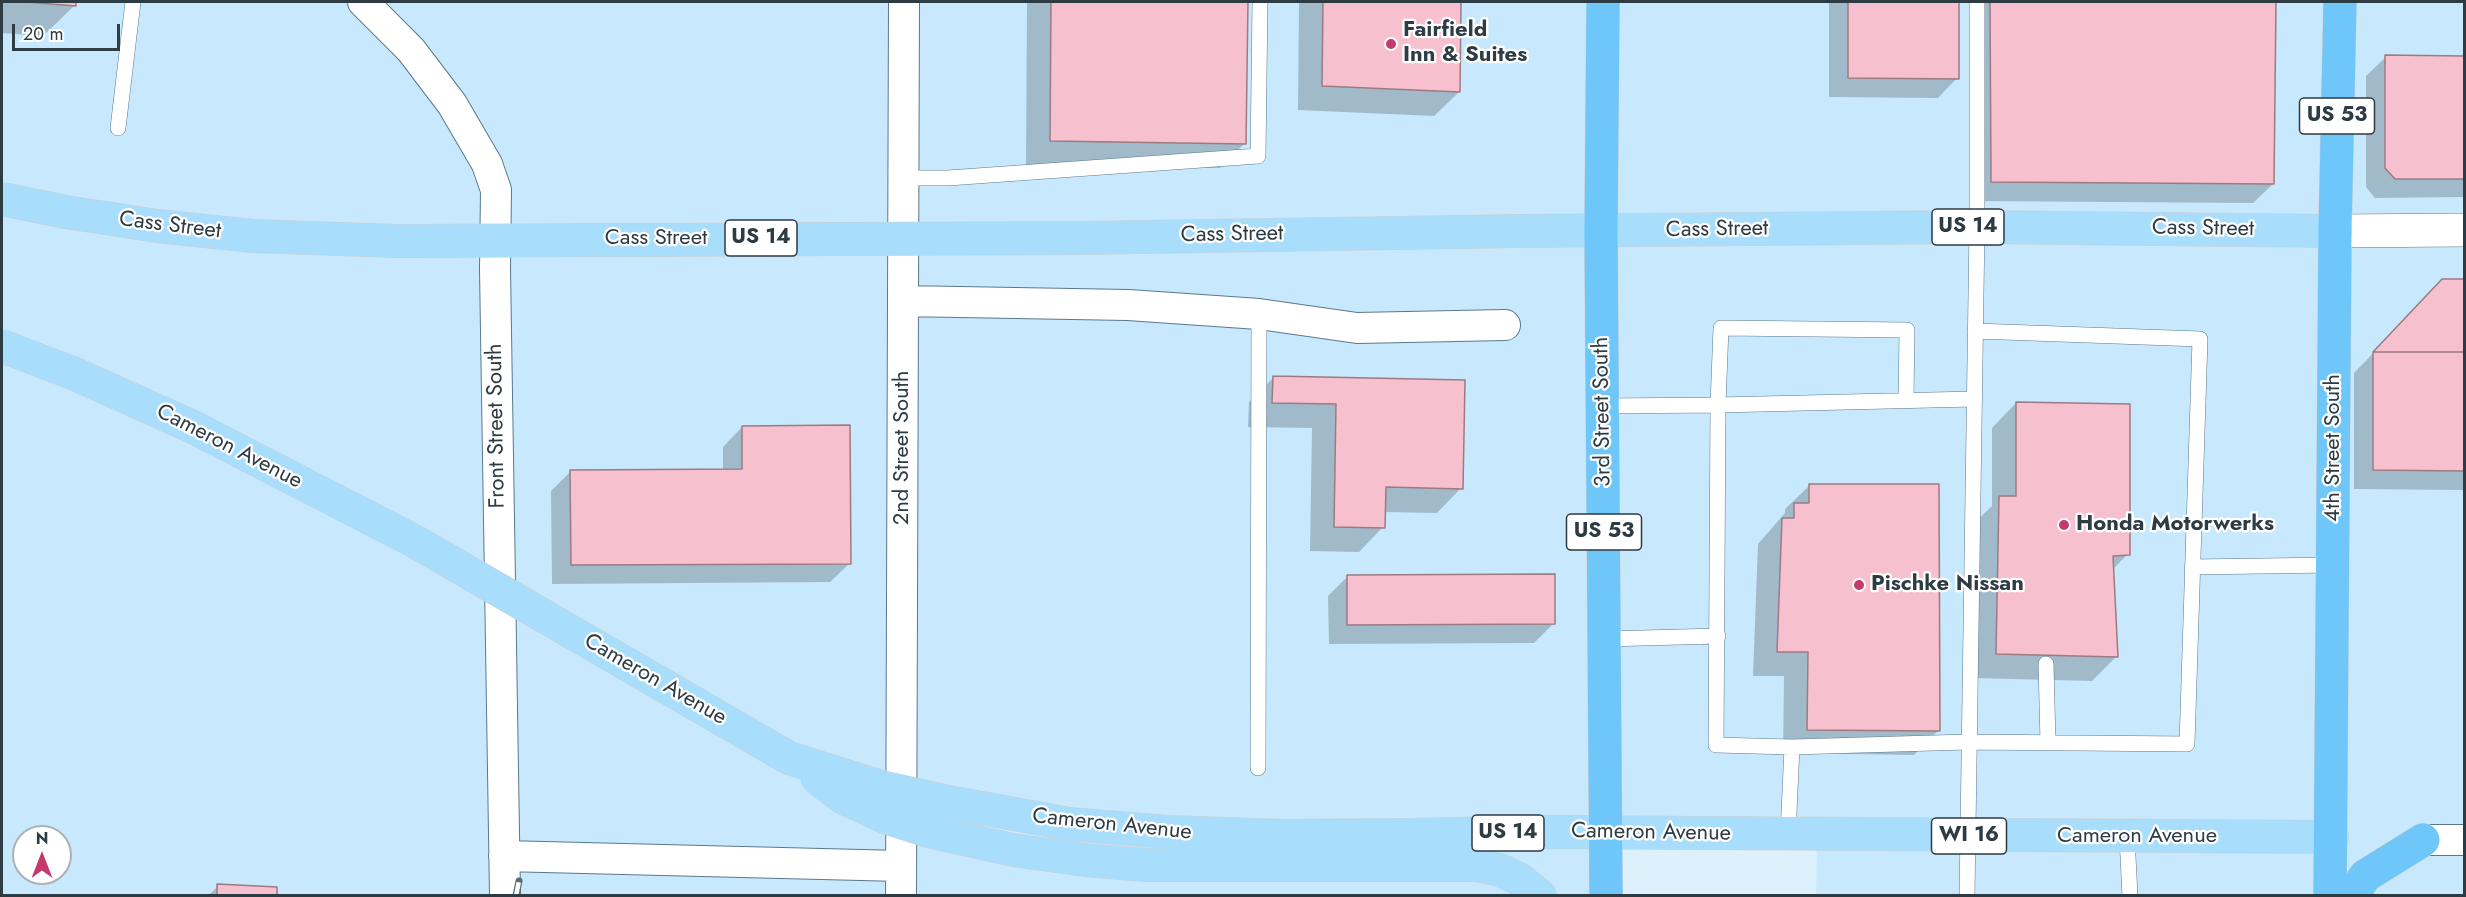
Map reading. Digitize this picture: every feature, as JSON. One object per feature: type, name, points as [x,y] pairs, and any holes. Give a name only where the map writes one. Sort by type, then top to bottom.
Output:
[{"type":"highway","name":"3rd Street South","points":[[1603,2],[1601,232],[1606,896]]},
{"type":"highway","name":"4th Street South","points":[[2330,896],[2335,231],[2340,2]]},
{"type":"highway","points":[[2352,896],[2365,876],[2423,840]]},
{"type":"main road","name":"Cass Street","points":[[2,199],[156,226],[253,236],[397,241],[1069,238],[1977,227],[2464,231]]},
{"type":"main road","name":"Cameron Avenue","points":[[2,346],[75,374],[193,427],[405,537],[789,758],[881,787],[964,805],[1070,824],[1168,832],[1262,836],[1409,850],[1607,833],[2332,837]]},
{"type":"main road","points":[[1409,850],[1500,870],[1519,879],[1540,896]]},
{"type":"street","name":"Front Street South","points":[[363,2],[411,50],[452,104],[487,164],[496,190],[495,281],[505,896]]},
{"type":"street","name":"2nd Street South","points":[[901,881],[904,2]]},
{"type":"street","name":"Cass Street","points":[[496,246],[903,243]]},
{"type":"street","points":[[903,301],[1128,305],[1259,314],[1357,328],[1505,325]]},
{"type":"street","points":[[2423,840],[2464,840]]},
{"type":"street","points":[[504,856],[901,881]]},
{"type":"lane","points":[[118,128],[133,2]]},
{"type":"lane","points":[[904,178],[960,177],[1258,156],[1260,2]]},
{"type":"lane","points":[[1967,896],[1977,227],[1977,2]]},
{"type":"lane","points":[[1258,768],[1259,314]]},
{"type":"lane","points":[[1906,400],[1907,330],[1721,328],[1718,405],[1716,745],[1792,747],[1968,742],[2187,744],[2200,339],[1975,331]]},
{"type":"lane","points":[[1603,406],[1974,399]]},
{"type":"lane","points":[[2193,567],[2333,565]]},
{"type":"lane","points":[[1605,639],[1718,636]]},
{"type":"lane","points":[[2046,664],[2048,743]]},
{"type":"lane","points":[[1788,835],[1792,747]]},
{"type":"lane","points":[[2127,837],[2130,896]]},
{"type":"shaded area","points":[[2,2],[2464,2],[2464,895],[1816,895],[1817,836],[1607,833],[1606,896],[2,896]]},
{"type":"building","points":[[27,2],[76,2],[76,6]]},
{"type":"building","points":[[1051,2],[1248,2],[1246,144],[1050,141]]},
{"type":"building","name":"Fairfield Inn & Suites","points":[[1323,2],[1461,2],[1460,92],[1322,86]]},
{"type":"building","points":[[1848,2],[1959,2],[1959,79],[1848,78]]},
{"type":"building","points":[[1990,2],[2276,2],[2274,184],[1991,182]]},
{"type":"building","points":[[2385,55],[2464,56],[2464,179],[2395,179],[2385,168]]},
{"type":"building","points":[[2442,279],[2464,279],[2464,352],[2373,352]]},
{"type":"building","points":[[2373,352],[2464,352],[2464,471],[2373,470]]},
{"type":"building","points":[[1273,376],[1465,380],[1463,489],[1386,487],[1385,528],[1334,527],[1336,404],[1272,403]]},
{"type":"building","name":"Honda Motorwerks","points":[[2016,402],[2130,404],[2130,555],[2113,556],[2118,657],[1996,654],[1999,496],[2016,496]]},
{"type":"building","points":[[850,425],[851,564],[571,565],[570,470],[742,469],[742,426]]},
{"type":"building","name":"Pischke Nissan","points":[[1809,484],[1939,484],[1940,731],[1807,730],[1808,652],[1777,652],[1782,518],[1794,518],[1794,503],[1809,503]]},
{"type":"building","points":[[1555,574],[1555,624],[1347,625],[1347,575]]},
{"type":"building","points":[[217,884],[277,887],[277,896],[217,896]]},
{"type":"railway","points":[[516,896],[519,881]]},
{"type":"place","name":"Fairfield Inn & Suites","points":[[1391,44]]},
{"type":"place","name":"Honda Motorwerks","points":[[2064,525]]},
{"type":"place","name":"Pischke Nissan","points":[[1859,585]]}]
